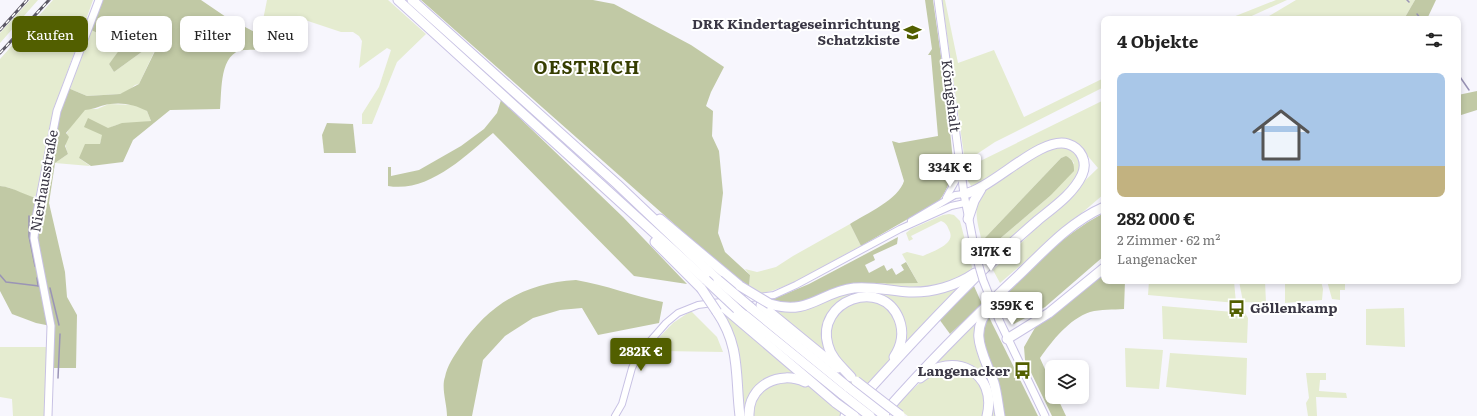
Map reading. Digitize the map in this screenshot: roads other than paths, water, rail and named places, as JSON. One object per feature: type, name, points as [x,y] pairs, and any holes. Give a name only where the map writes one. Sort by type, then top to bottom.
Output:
[{"type":"highway","points":[[398,0],[521,111],[628,211],[703,284],[846,392],[885,416]]},
{"type":"highway","points":[[412,0],[526,102],[718,280],[846,392],[870,416]]},
{"type":"highway","points":[[845,416],[886,370],[992,261],[1072,190],[1084,172],[1084,161],[1080,151],[1073,146],[1064,143],[1053,144],[1008,169],[964,198]]},
{"type":"highway","points":[[968,220],[974,201],[983,186]]},
{"type":"highway","points":[[637,204],[663,220],[740,286],[766,305],[819,354],[901,416]]},
{"type":"highway","points":[[882,416],[904,390],[976,314],[1065,232],[1081,219],[1101,209]]},
{"type":"highway","points":[[628,211],[637,223],[693,281],[703,284],[719,308],[733,343],[738,370],[740,416]]},
{"type":"highway","points":[[766,305],[786,308],[801,307],[853,288],[908,292],[929,291],[949,286],[966,279],[992,261]]},
{"type":"highway","points":[[1007,339],[1039,320],[1101,270]]},
{"type":"highway","points":[[1000,416],[994,384],[980,349],[979,331],[987,311],[1014,279]]},
{"type":"highway","points":[[853,379],[831,352],[828,345],[827,329],[828,321],[837,308],[850,299],[866,296],[881,300],[893,310],[901,324],[902,331],[900,347],[886,370]]},
{"type":"highway","points":[[719,308],[822,392],[854,416]]},
{"type":"highway","points":[[904,390],[935,369],[944,365],[964,367],[977,375],[986,387],[989,397],[987,416]]},
{"type":"highway","points":[[749,416],[753,397],[758,390],[772,380],[788,377],[797,378],[822,392]]},
{"type":"main road","name":"Nierhausstraße","points":[[48,416],[51,326],[34,238],[36,218],[57,111],[99,0]]},
{"type":"main road","name":"Königshalt","points":[[938,0],[964,198],[976,256],[983,280],[1007,339],[1044,416]]},
{"type":"street","points":[[943,202],[950,193],[960,168]]},
{"type":"street","points":[[615,416],[622,404],[632,368],[638,355],[666,323],[678,313],[698,305],[774,295],[796,285],[900,229],[955,195],[964,198]]},
{"type":"street","points":[[900,229],[951,206],[964,198]]},
{"type":"waterway","points":[[1461,78],[1469,90]]},
{"type":"waterway","points":[[29,216],[29,236],[35,266]]},
{"type":"waterway","points":[[0,275],[6,282],[39,286]]},
{"type":"waterway","points":[[37,278],[38,286]]},
{"type":"waterway","points":[[50,288],[59,325]]},
{"type":"waterway","points":[[58,378],[60,334]]},
{"type":"railway","points":[[0,30],[27,0]]},
{"type":"railway","points":[[0,53],[49,0]]},
{"type":"place","name":"DRK Kindertageseinrichtung Schatzkiste","points":[[913,32]]},
{"type":"place","name":"Göllenkamp","points":[[1237,308]]},
{"type":"place","name":"Langenacker","points":[[1023,371]]},
{"type":"district","name":"OESTRICH","points":[[587,68]]}]
